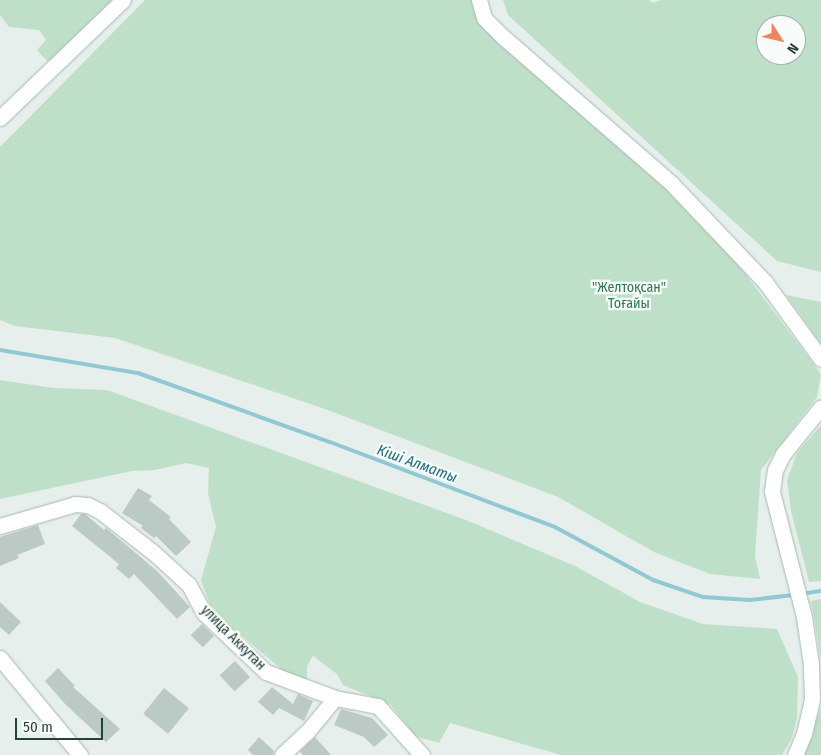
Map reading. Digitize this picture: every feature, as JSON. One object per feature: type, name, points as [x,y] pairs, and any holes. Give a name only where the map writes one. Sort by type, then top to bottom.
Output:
[{"type":"street","points":[[0,118],[123,0]]},
{"type":"street","points":[[479,0],[484,18],[502,36],[672,184],[765,282],[821,358]]},
{"type":"street","points":[[795,755],[804,734],[812,699],[811,664],[804,617],[772,491],[775,470],[783,454],[821,407]]},
{"type":"street","name":"улица Аккутан","points":[[0,526],[75,504],[88,505],[100,511],[154,553],[188,585],[204,613],[266,672],[335,698],[378,706],[422,755]]},
{"type":"street","points":[[0,658],[80,755]]},
{"type":"street","points":[[282,755],[307,732],[335,698]]},
{"type":"green space","points":[[0,0],[112,0],[51,60],[47,61],[37,50],[46,40],[39,30],[9,27],[0,15]]},
{"type":"green space","name":"\"Желтоқсан\" Тоғайы","points":[[145,0],[475,0],[709,226],[821,374],[817,397],[761,470],[755,556],[760,579],[710,574],[654,552],[558,497],[325,409],[115,338],[15,326],[0,320],[0,147]]},
{"type":"green space","points":[[503,0],[649,0],[653,3],[661,0],[821,0],[821,272],[777,261],[508,15]]},
{"type":"green space","points":[[786,295],[821,302],[821,343],[816,337]]},
{"type":"green space","points":[[0,380],[54,388],[107,390],[466,520],[575,566],[640,602],[703,624],[777,629],[798,677],[797,718],[792,738],[782,755],[561,755],[450,723],[439,743],[415,736],[391,705],[343,685],[337,674],[313,656],[307,666],[307,680],[292,678],[212,611],[201,580],[216,527],[208,493],[209,468],[186,463],[155,470],[132,471],[0,499]]},
{"type":"green space","points":[[821,425],[821,581],[809,582],[791,511],[787,480],[797,453]]},
{"type":"green space","points":[[821,599],[821,660],[811,601]]},
{"type":"green space","points":[[821,707],[821,755],[803,755]]},
{"type":"building","points":[[138,488],[152,496],[149,500],[171,517],[169,519],[191,542],[176,556],[156,536],[154,538],[141,528],[143,526],[122,513]]},
{"type":"building","points":[[81,514],[85,514],[104,530],[106,528],[157,571],[190,607],[177,619],[134,574],[129,579],[116,568],[119,564],[72,526]]},
{"type":"building","points":[[38,525],[45,544],[17,555],[19,558],[0,566],[0,537]]},
{"type":"building","points":[[0,602],[21,622],[9,635],[0,627]]},
{"type":"building","points":[[202,624],[214,636],[203,647],[191,635]]},
{"type":"building","points":[[235,661],[250,677],[235,691],[220,675]]},
{"type":"building","points":[[58,668],[75,686],[73,687],[120,729],[106,742],[66,705],[45,681]]},
{"type":"building","points":[[272,687],[293,704],[298,694],[313,701],[304,721],[279,708],[273,715],[258,702]]},
{"type":"building","points":[[164,688],[189,708],[168,734],[143,714]]},
{"type":"building","points":[[341,709],[372,718],[388,735],[374,747],[364,737],[334,725]]},
{"type":"building","points":[[259,737],[274,751],[273,755],[253,755],[248,750]]},
{"type":"building","points":[[315,737],[331,755],[303,755],[300,751]]},
{"type":"waterway","name":"Кіші Алматы","points":[[0,350],[138,373],[330,442],[555,527],[653,580],[703,597],[750,600],[794,595]]},
{"type":"waterway","name":"Кіші Алматы","points":[[801,594],[821,591]]}]
